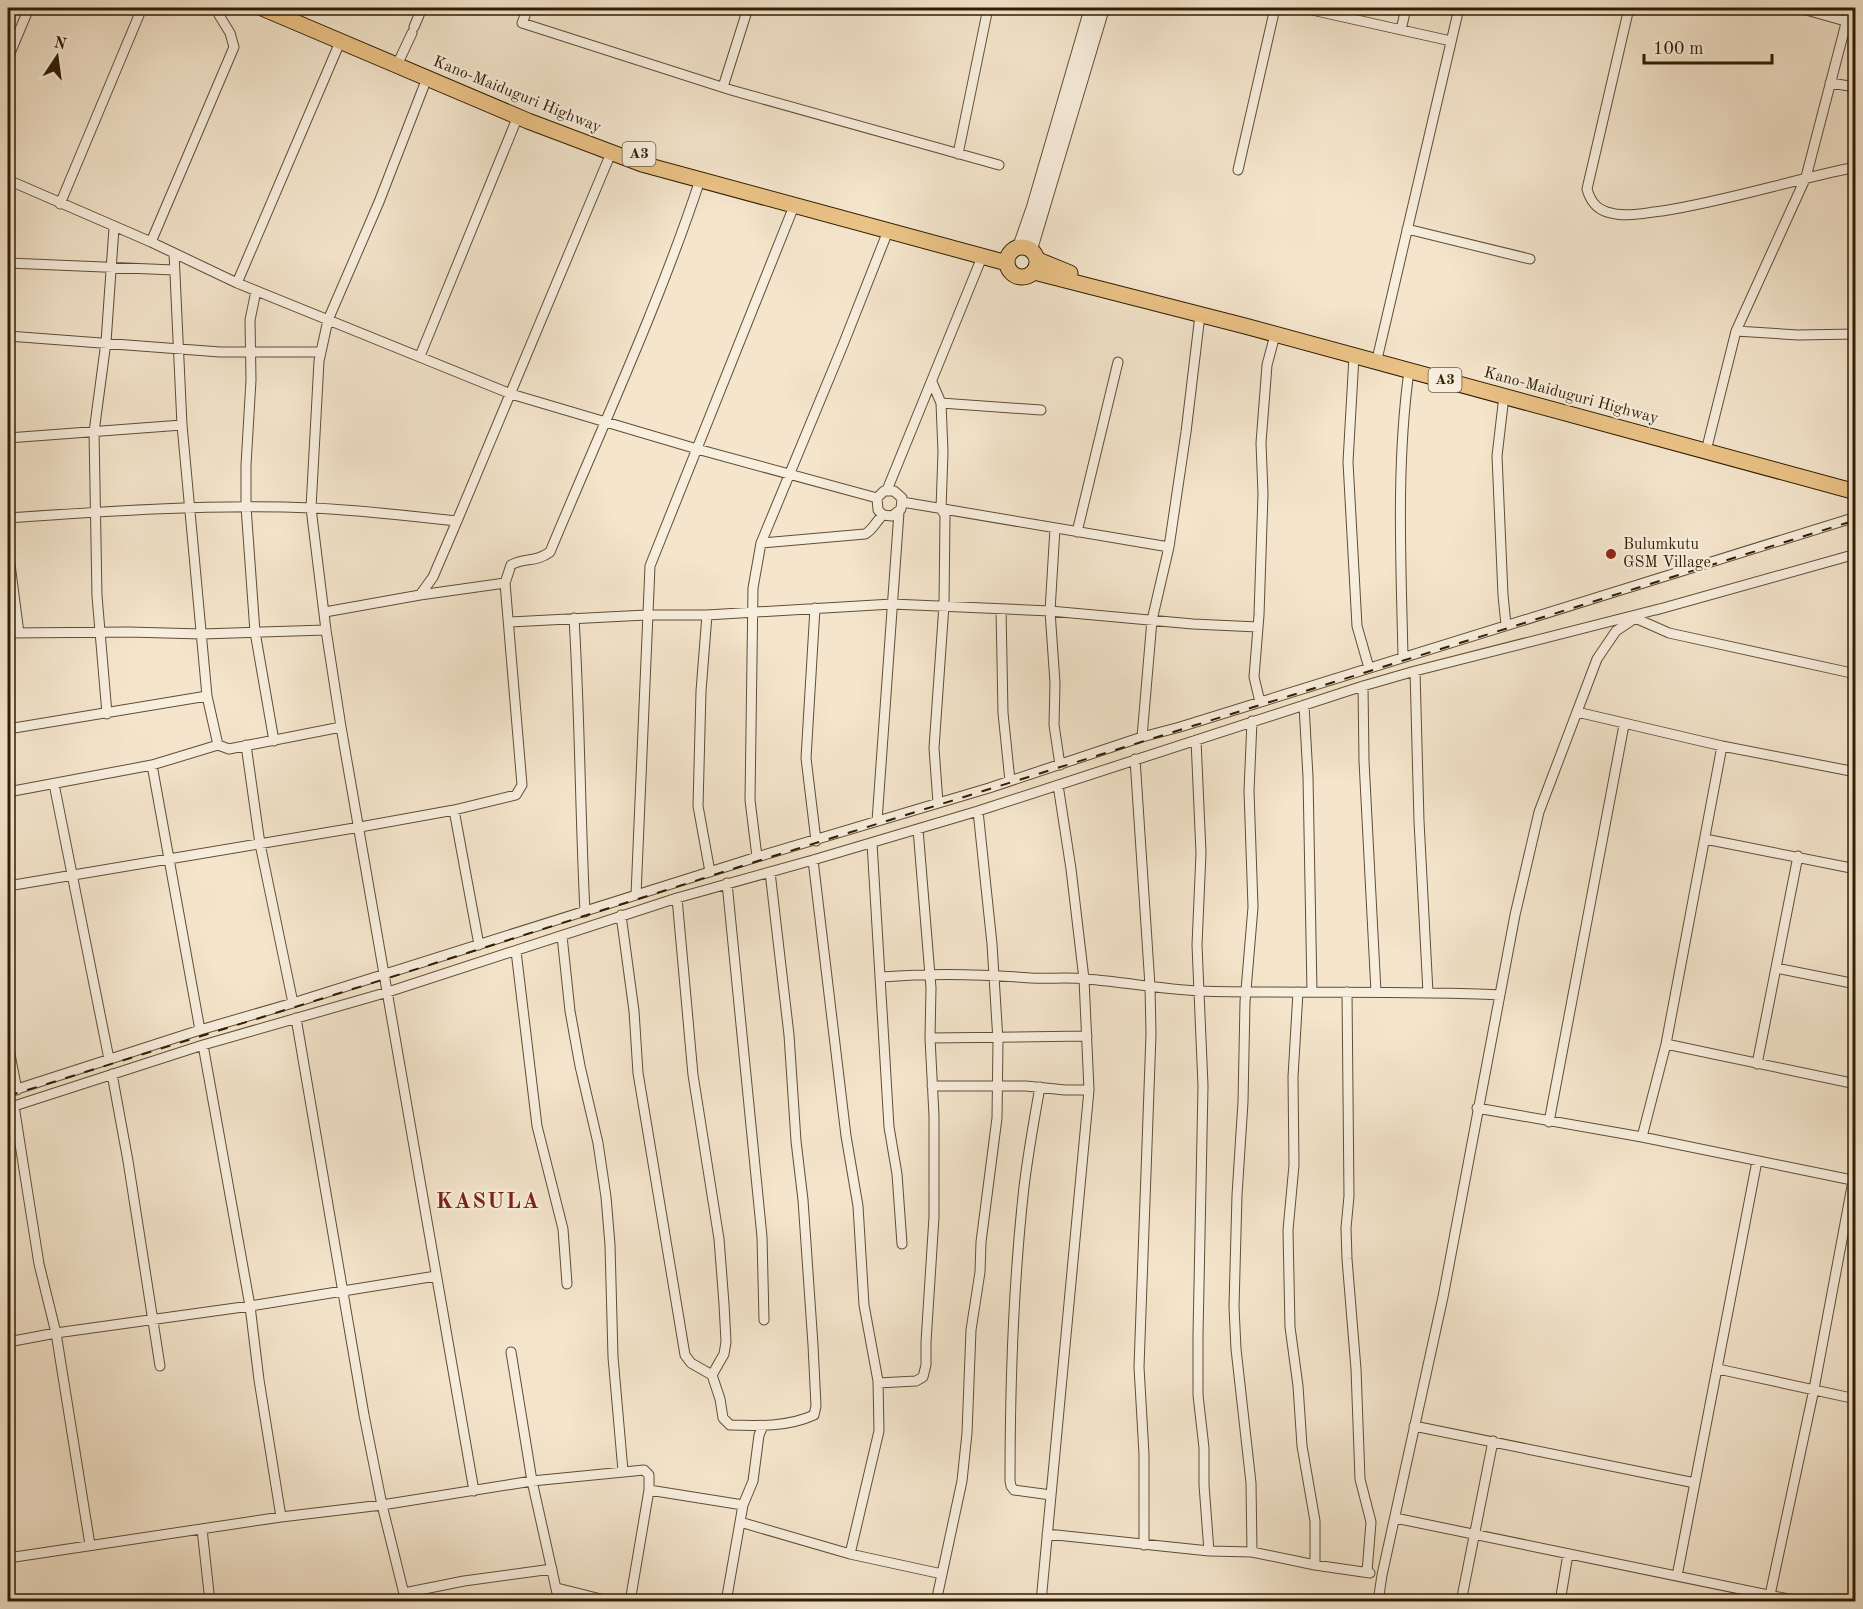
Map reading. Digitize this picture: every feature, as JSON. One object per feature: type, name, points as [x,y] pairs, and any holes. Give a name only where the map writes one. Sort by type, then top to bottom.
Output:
[{"type":"highway","name":"Kano-Maiduguri Highway","points":[[262,8],[340,42],[399,61],[646,156],[1023,258],[1246,323],[1378,355],[1856,482]]},
{"type":"highway","name":"Kano-Maiduguri Highway","points":[[285,8],[399,61],[427,78],[642,164],[982,257],[1023,258],[1200,315],[1246,323],[1275,335],[1856,492]]},
{"type":"street","points":[[8,58],[29,8]]},
{"type":"street","points":[[60,204],[142,8]]},
{"type":"street","points":[[151,242],[234,47],[230,33],[219,15],[221,8]]},
{"type":"street","points":[[399,61],[422,8]]},
{"type":"street","points":[[528,8],[522,23],[723,87],[999,165]]},
{"type":"street","points":[[723,87],[748,8]]},
{"type":"street","points":[[958,154],[988,8]]},
{"type":"street","points":[[1023,258],[1033,207],[1091,8]]},
{"type":"street","points":[[1023,258],[1103,8]]},
{"type":"street","points":[[1238,170],[1275,8]]},
{"type":"street","points":[[1303,8],[1451,41]]},
{"type":"street","points":[[1401,30],[1406,8]]},
{"type":"street","points":[[1378,355],[1459,8]]},
{"type":"street","points":[[1629,8],[1587,189],[1590,199],[1597,208],[1627,215],[1692,206],[1806,177],[1856,167]]},
{"type":"street","points":[[1800,8],[1851,22]]},
{"type":"street","points":[[1708,443],[1736,332],[1806,177],[1830,84],[1851,22],[1850,8]]},
{"type":"street","points":[[237,283],[340,42]]},
{"type":"street","points":[[427,78],[379,202],[328,320],[321,352],[314,432],[311,508],[341,727],[474,1491]]},
{"type":"street","points":[[1830,84],[1856,87]]},
{"type":"street","points":[[420,356],[518,116]]},
{"type":"street","points":[[420,595],[433,577],[611,153]]},
{"type":"street","points":[[8,180],[114,228],[151,242],[237,283],[511,394],[697,449],[877,498]]},
{"type":"street","points":[[8,886],[360,827],[454,810],[516,795],[522,785],[506,583],[511,565],[518,561],[540,559],[550,552],[683,231],[700,180]]},
{"type":"street","points":[[636,895],[646,615],[650,566],[794,206]]},
{"type":"street","points":[[106,714],[97,596],[94,432],[106,342],[114,228]]},
{"type":"street","points":[[1407,229],[1530,259]]},
{"type":"street","points":[[757,857],[750,800],[753,588],[761,543],[888,231]]},
{"type":"street","points":[[174,254],[182,425],[207,696],[218,745]]},
{"type":"street","points":[[887,490],[982,257]]},
{"type":"street","points":[[8,263],[174,270]]},
{"type":"street","points":[[256,291],[250,320],[246,507],[255,632],[274,741]]},
{"type":"street","points":[[1142,736],[1152,620],[1169,547],[1200,315]]},
{"type":"street","points":[[1736,332],[1798,335],[1856,334]]},
{"type":"street","points":[[1260,702],[1254,676],[1263,494],[1261,443],[1267,365],[1275,335]]},
{"type":"street","points":[[8,336],[106,342],[178,350],[321,352]]},
{"type":"street","points":[[1354,356],[1348,462],[1357,626],[1368,668]]},
{"type":"street","points":[[1077,532],[1118,362]]},
{"type":"street","points":[[1403,657],[1400,503],[1403,416],[1409,371]]},
{"type":"street","points":[[932,382],[941,403],[943,452],[941,509],[945,515],[944,605],[933,748],[938,803]]},
{"type":"street","points":[[1504,396],[1497,456],[1506,625]]},
{"type":"street","points":[[941,403],[1041,410]]},
{"type":"street","points":[[8,438],[182,425]]},
{"type":"street","points":[[877,821],[899,512],[902,502],[897,492],[887,490],[880,493],[876,506],[883,515],[892,516],[899,512]]},
{"type":"street","points":[[902,502],[1169,547]]},
{"type":"street","points":[[8,518],[190,507],[246,507],[311,508],[457,521]]},
{"type":"street","points":[[761,543],[865,534],[883,515]]},
{"type":"street","points":[[8,1044],[12,1091],[200,1030],[293,1003],[757,857],[1011,781],[1142,736],[1260,702],[1856,517]]},
{"type":"street","points":[[1054,528],[1050,611],[1055,683],[1054,725],[1060,765]]},
{"type":"street","points":[[8,549],[20,633]]},
{"type":"street","points":[[90,1545],[56,1332],[39,1264],[11,1107],[203,1045],[388,993],[621,915],[918,830],[1363,686],[1659,609],[1856,554]]},
{"type":"street","points":[[325,612],[506,583]]},
{"type":"street","points":[[510,622],[646,615],[707,615],[892,604],[1050,611],[1258,627]]},
{"type":"street","points":[[815,608],[806,758],[816,841]]},
{"type":"street","points":[[1001,609],[1003,712],[1011,781]]},
{"type":"street","points":[[1378,1602],[1448,1274],[1477,1108],[1515,915],[1539,812],[1600,653],[1616,631],[1635,618],[1659,609]]},
{"type":"street","points":[[707,615],[701,691],[698,806],[710,872]]},
{"type":"street","points":[[574,618],[579,699],[580,821],[585,912]]},
{"type":"street","points":[[1635,618],[1669,633],[1856,674]]},
{"type":"street","points":[[8,633],[202,634],[326,630]]},
{"type":"street","points":[[1415,671],[1419,821],[1428,993]]},
{"type":"street","points":[[1363,686],[1364,761],[1376,992]]},
{"type":"street","points":[[8,729],[207,696]]},
{"type":"street","points":[[1304,705],[1308,777],[1312,992]]},
{"type":"street","points":[[1577,712],[1722,746],[1856,772]]},
{"type":"street","points":[[1252,722],[1249,791],[1253,907],[1246,991],[1234,1307],[1237,1360],[1251,1483],[1252,1552]]},
{"type":"street","points":[[1549,1122],[1624,724]]},
{"type":"street","points":[[8,792],[152,765],[218,745],[229,749],[341,727]]},
{"type":"street","points":[[1196,740],[1201,853],[1197,945],[1203,1086],[1197,1335],[1198,1395],[1204,1448],[1209,1551]]},
{"type":"street","points":[[246,745],[260,844],[293,1003]]},
{"type":"street","points":[[1642,1137],[1666,1044],[1722,746]]},
{"type":"street","points":[[1135,759],[1151,1034],[1139,1367],[1144,1454],[1144,1545]]},
{"type":"street","points":[[152,765],[200,1030]]},
{"type":"street","points":[[54,784],[109,1059]]},
{"type":"street","points":[[1041,1602],[1089,1090],[1084,979],[1058,785]]},
{"type":"street","points":[[454,810],[479,945]]},
{"type":"street","points":[[936,1602],[962,1481],[967,1432],[971,1330],[980,1272],[981,1242],[997,1118],[997,1038],[989,909],[978,811]]},
{"type":"street","points":[[878,1383],[916,1380],[923,1377],[926,1365],[934,1217],[930,973],[918,830]]},
{"type":"street","points":[[1706,839],[1856,868]]},
{"type":"street","points":[[872,843],[882,977],[889,1127],[897,1174],[902,1244]]},
{"type":"street","points":[[1757,1065],[1798,856]]},
{"type":"street","points":[[813,860],[846,1136],[858,1206],[864,1305],[878,1383],[879,1431],[850,1554]]},
{"type":"street","points":[[621,915],[634,1011],[638,1073],[682,1344],[687,1360],[712,1374],[723,1418],[730,1425],[763,1426],[803,1420],[814,1415],[816,1406],[808,1270],[789,1035],[770,872]]},
{"type":"street","points":[[727,883],[762,1237],[764,1320]]},
{"type":"street","points":[[677,898],[693,1075],[719,1239],[724,1304],[726,1342],[724,1354],[712,1374]]},
{"type":"street","points":[[562,936],[570,1011],[598,1143],[606,1197],[610,1245],[613,1357],[623,1471]]},
{"type":"street","points":[[516,951],[537,1126],[563,1228],[567,1284]]},
{"type":"street","points":[[1776,969],[1856,984]]},
{"type":"street","points":[[882,977],[930,973],[962,976],[993,974],[1084,979],[1198,991],[1500,995]]},
{"type":"street","points":[[1298,992],[1293,1077],[1294,1165],[1288,1230],[1290,1328],[1298,1386],[1302,1446],[1315,1521],[1315,1565]]},
{"type":"street","points":[[1347,992],[1349,1196],[1346,1228],[1347,1259],[1356,1369],[1360,1479],[1371,1522],[1367,1572]]},
{"type":"street","points":[[296,1018],[341,1290],[382,1506],[405,1597],[464,1581],[552,1569]]},
{"type":"street","points":[[930,1038],[1087,1036]]},
{"type":"street","points":[[1666,1044],[1757,1065],[1856,1084]]},
{"type":"street","points":[[203,1045],[250,1306],[259,1380],[281,1517]]},
{"type":"street","points":[[112,1074],[160,1366]]},
{"type":"street","points":[[932,1086],[1089,1090]]},
{"type":"street","points":[[1040,1087],[1024,1188],[1014,1299],[1010,1394],[1010,1481],[1014,1490],[1051,1495]]},
{"type":"street","points":[[1477,1108],[1642,1137],[1852,1180]]},
{"type":"street","points":[[1677,1576],[1757,1161]]},
{"type":"street","points":[[1770,1595],[1814,1389],[1856,1165]]},
{"type":"street","points":[[8,1342],[56,1332],[250,1306],[436,1276]]},
{"type":"street","points":[[512,1352],[532,1481],[559,1602]]},
{"type":"street","points":[[1718,1369],[1856,1399]]},
{"type":"street","points":[[726,1602],[743,1504],[753,1481],[759,1435],[763,1426]]},
{"type":"street","points":[[1414,1426],[1695,1483]]},
{"type":"street","points":[[1461,1602],[1493,1441]]},
{"type":"street","points":[[8,1558],[281,1517],[382,1506],[532,1481],[644,1470],[649,1475],[649,1490],[630,1602]]},
{"type":"street","points":[[649,1490],[743,1504]]},
{"type":"street","points":[[1395,1518],[1803,1602]]},
{"type":"street","points":[[740,1522],[850,1554],[942,1574]]},
{"type":"street","points":[[202,1529],[210,1602]]},
{"type":"street","points":[[1047,1534],[1209,1551],[1252,1552],[1315,1565],[1382,1575]]},
{"type":"street","points":[[1560,1602],[1568,1554]]},
{"type":"street","points":[[556,1587],[613,1602]]},
{"type":"railway","points":[[8,1096],[1856,520]]},
{"type":"place","name":"Bulumkutu GSM Village","points":[[1611,554]]},
{"type":"district","name":"KASULA","points":[[488,1202]]}]
